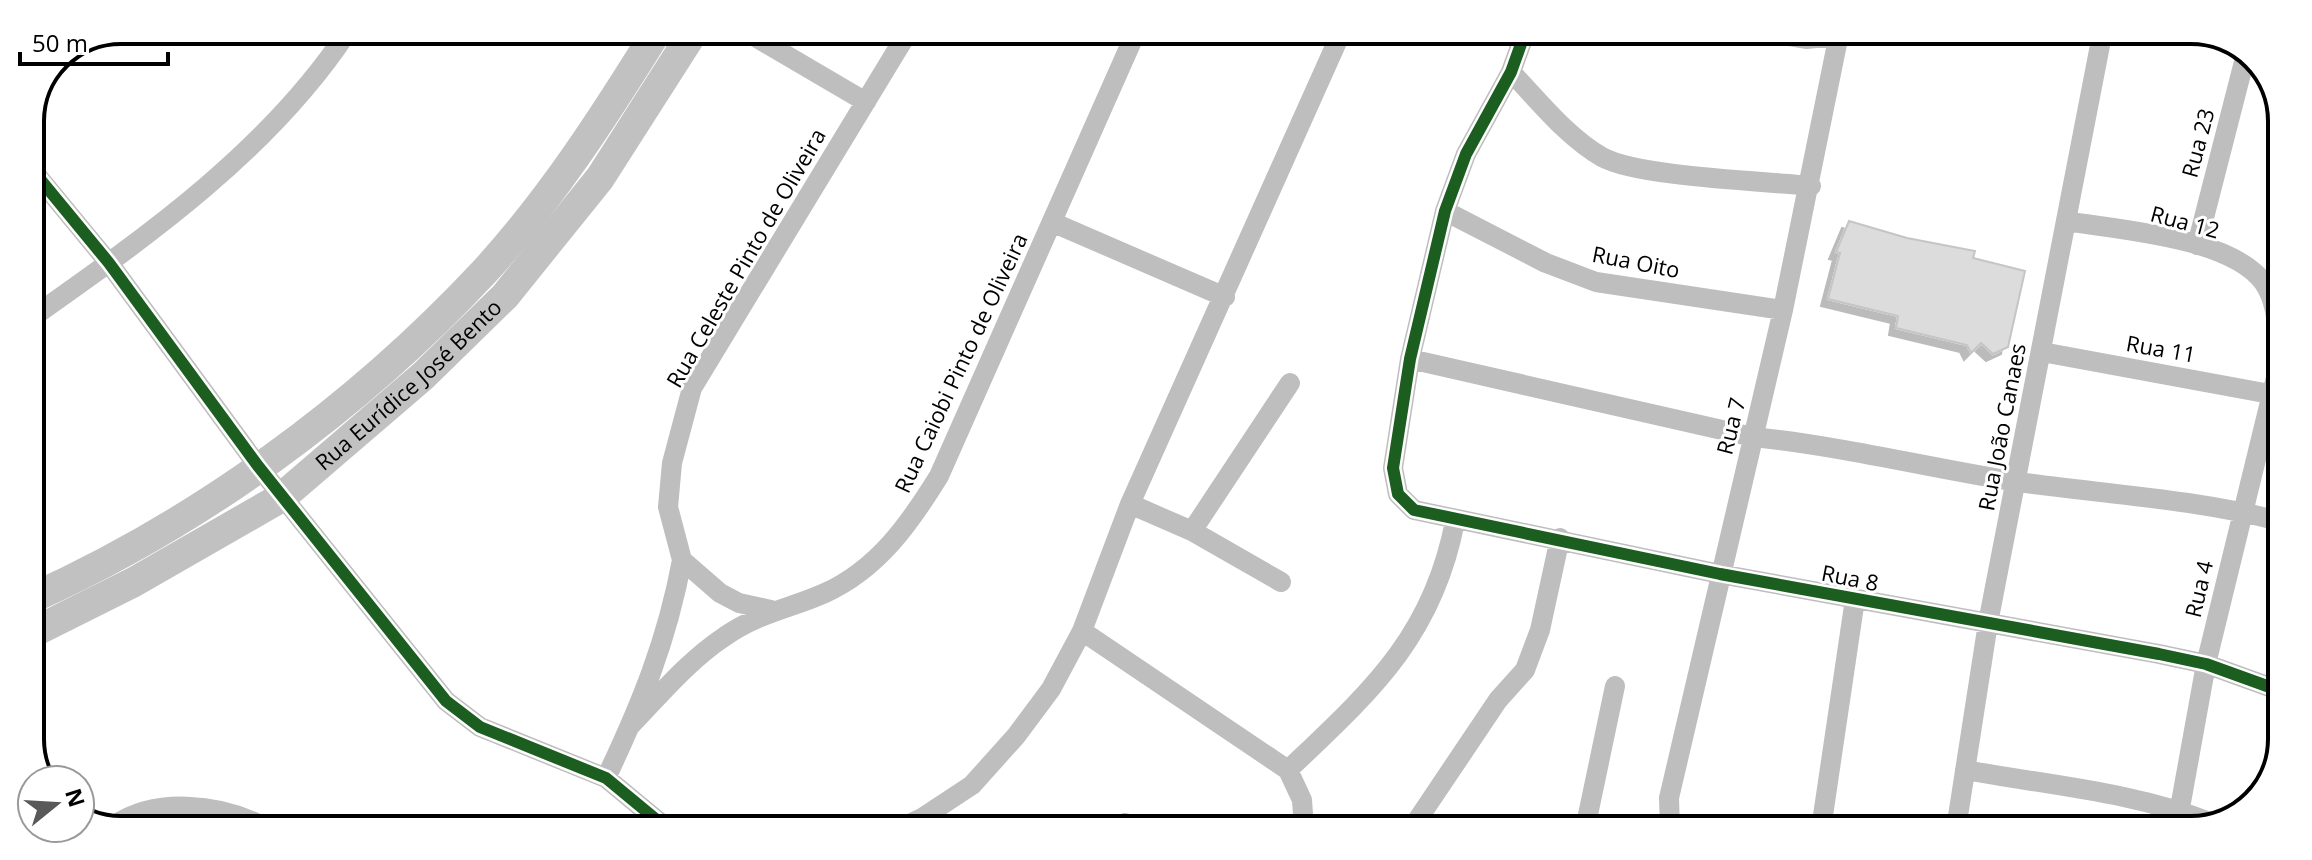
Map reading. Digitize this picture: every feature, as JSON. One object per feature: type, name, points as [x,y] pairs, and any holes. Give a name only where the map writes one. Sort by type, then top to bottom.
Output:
[{"type":"street","points":[[44,309],[214,181],[332,56],[340,44]]},
{"type":"street","name":"Rua Eurídice José Bento","points":[[44,593],[109,563],[195,511],[401,356],[485,270],[580,151],[649,44]]},
{"type":"street","name":"Rua Eurídice José Bento","points":[[44,627],[134,582],[282,497],[423,376],[505,296],[600,178],[686,44]]},
{"type":"street","points":[[767,44],[866,102]]},
{"type":"street","name":"Rua Celeste Pinto de Oliveira","points":[[682,560],[668,507],[672,463],[692,388],[901,44]]},
{"type":"street","name":"Rua Caiobi Pinto de Oliveira","points":[[630,726],[696,659],[724,636],[771,610],[826,592],[871,564],[906,529],[939,476],[1054,223],[1131,44]]},
{"type":"street","points":[[925,816],[972,785],[1016,736],[1051,689],[1082,631],[1130,504],[1336,44]]},
{"type":"street","points":[[1521,44],[1511,72],[1466,154],[1445,211],[1410,359],[1753,437],[1794,441],[2016,481],[2241,511],[2268,518]]},
{"type":"street","name":"Rua 7","points":[[1670,816],[1669,798],[1842,44]]},
{"type":"street","name":"Rua João Canaes","points":[[1958,816],[1988,623],[2100,44]]},
{"type":"street","name":"Rua 23","points":[[2197,245],[2243,64]]},
{"type":"street","points":[[1511,72],[1571,133],[1603,158],[1637,168],[1811,186]]},
{"type":"street","points":[[44,184],[109,263],[282,497],[446,701],[480,727],[606,778],[652,816]]},
{"type":"street","name":"Rua Oito","points":[[1445,211],[1546,263],[1596,282],[1783,310]]},
{"type":"street","name":"Rua 12","points":[[2066,221],[2197,245],[2247,266],[2268,292]]},
{"type":"street","points":[[1054,223],[1225,297]]},
{"type":"street","name":"Rua 11","points":[[2042,352],[2268,394]]},
{"type":"street","name":"Rua 8","points":[[1410,359],[1393,468],[1398,494],[1414,510],[1455,521],[1560,538],[1720,574],[2206,664],[2268,686]]},
{"type":"street","points":[[1192,531],[1290,383]]},
{"type":"street","name":"Rua 4","points":[[2180,816],[2206,664],[2268,402]]},
{"type":"street","points":[[1130,504],[1192,531],[1281,582]]},
{"type":"street","points":[[1288,770],[1376,687],[1425,615],[1447,562],[1455,521]]},
{"type":"street","points":[[1419,816],[1498,700],[1525,670],[1540,630],[1560,538]]},
{"type":"street","points":[[682,560],[720,593],[739,603],[771,610]]},
{"type":"street","name":"Rua Caiobi Pinto de Oliveira","points":[[606,778],[630,726],[671,620],[682,560]]},
{"type":"street","points":[[1823,816],[1855,599]]},
{"type":"street","points":[[1082,631],[1288,770],[1302,800],[1303,816]]},
{"type":"street","points":[[1588,816],[1615,686]]},
{"type":"street","points":[[1965,770],[2162,816]]},
{"type":"street","points":[[137,816],[157,808],[200,808],[242,816]]},
{"type":"building","points":[[1849,221],[1907,238],[1975,251],[1973,258],[2025,271],[2008,347],[1993,354],[1981,343],[1971,353],[1967,345],[1896,328],[1898,316],[1828,299],[1840,253],[1836,252]]},
{"type":"cycle path","points":[[1521,44],[1511,72],[1466,154],[1445,211],[1410,359],[1393,468],[1398,494],[1414,510],[1720,574],[2159,654],[2206,664],[2268,686]]},
{"type":"cycle path","points":[[44,184],[109,263],[258,466],[446,701],[480,727],[606,778],[652,816]]}]
